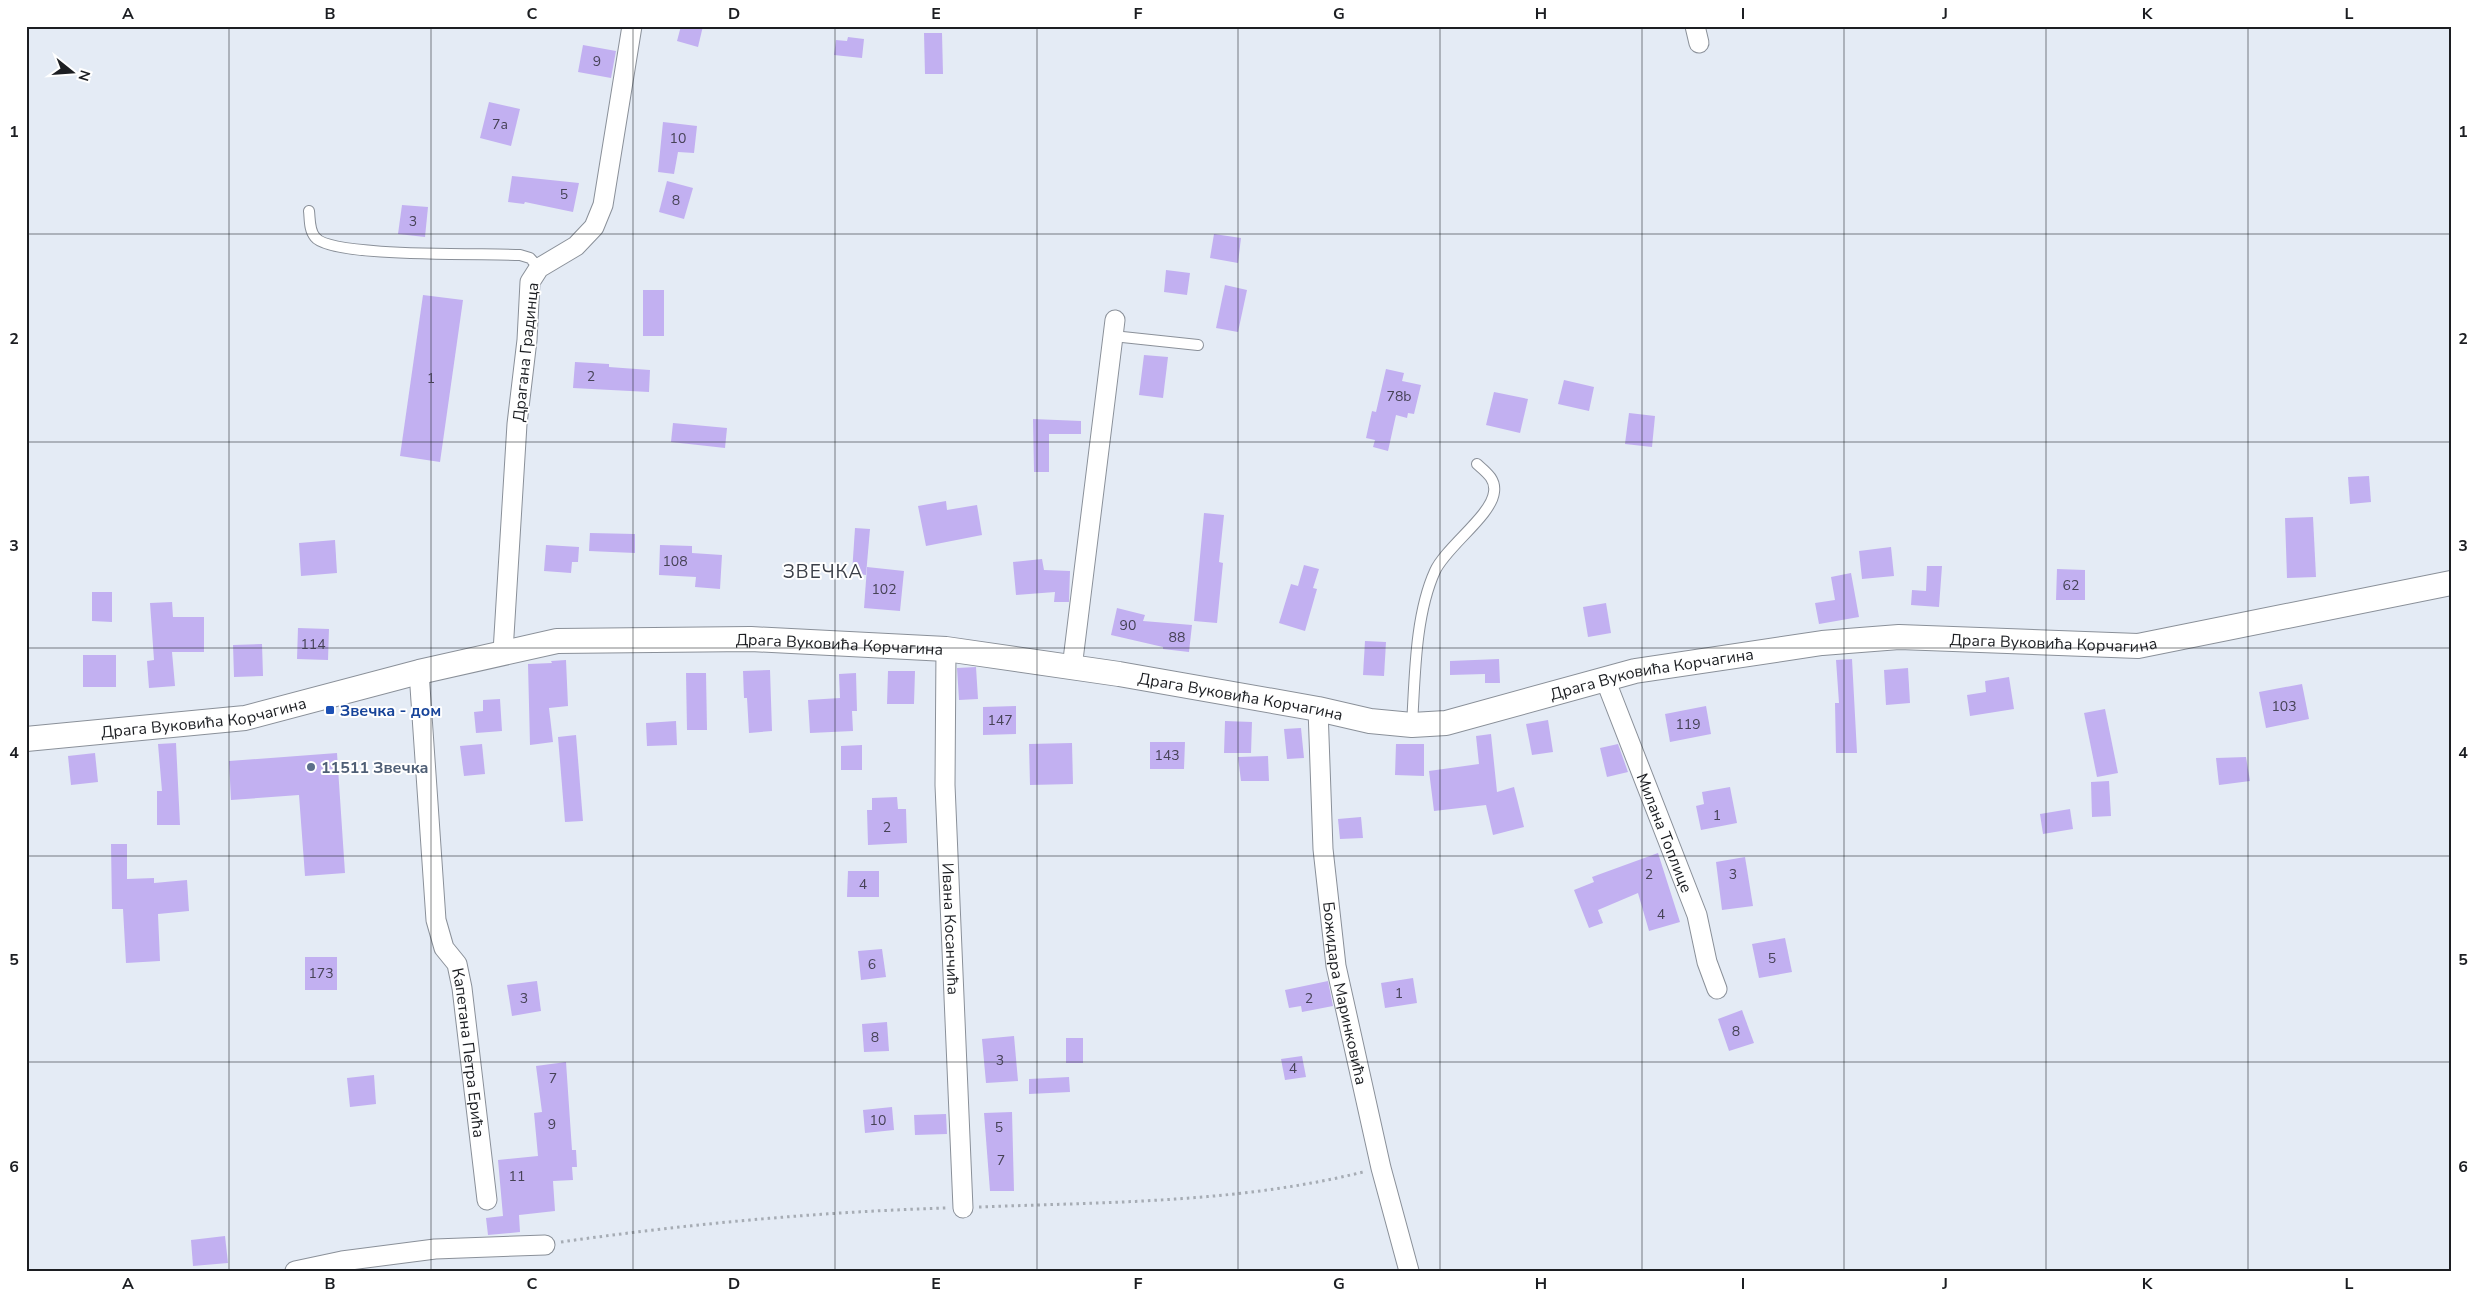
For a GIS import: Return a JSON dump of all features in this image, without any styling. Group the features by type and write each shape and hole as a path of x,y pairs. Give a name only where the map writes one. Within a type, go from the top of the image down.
{"street":[{"name":"Драгана Градинца","path":"502,652 517,424 530,282 539,268 576,246 594,227 603,205 632,26"},
{"path":"1072,668 1114,328"},
{"name":"Драга Вуковића Корчагина","path":"26,739 245,718 419,672 557,641 732,639 946,649 1318,709 1370,721 1412,725 1446,723 1636,671 1822,643 1899,637 2138,646 2451,584"},
{"name":"Ивана Косанчића","path":"946,649 945,785 963,1208"},
{"name":"Капетана Петра Ерића","path":"419,672 436,920 440,940 457,964 461,979 487,1200"},
{"name":"Милана Топлице","path":"1605,679 1697,915 1707,962 1717,989"},
{"name":"Божидара Маринковића","path":"1318,709 1323,849 1336,966 1381,1168 1409,1271"},
{"path":"295,1271 342,1261 435,1249 545,1245"}],"lane":[{"path":"309,211 310,225 315,237 326,245 401,252 520,255 530,258 539,268"},
{"path":"1114,328 1198,345"},
{"path":"1412,725 1416,663 1425,597 1436,569 1483,514 1495,491 1492,478 1477,464"}],"building":[{"path":"681,26 703,26 698,47 677,41"},
{"path":"924,33 942,33 943,74 925,74"},
{"path":"848,37 864,39 862,58 834,55 836,40 847,41"},
{"path":"583,45 616,51 611,78 578,72"},
{"path":"489,102 520,109 511,146 480,138"},
{"path":"663,122 697,126 694,153 678,152 674,174 658,172"},
{"path":"512,176 579,183 573,212 525,202 524,204 508,202"},
{"path":"667,181 693,188 684,219 659,212"},
{"path":"402,205 428,207 425,237 398,234"},
{"path":"1214,234 1241,238 1238,263 1210,258"},
{"path":"1166,270 1190,273 1187,295 1164,292"},
{"path":"1225,285 1247,290 1238,332 1216,328"},
{"path":"643,290 664,290 664,336 643,336"},
{"path":"423,295 463,300 440,462 400,456"},
{"path":"1144,355 1168,357 1163,398 1139,395"},
{"path":"575,362 609,364 609,367 650,370 649,392 573,388"},
{"path":"1386,369 1404,373 1402,381 1421,385 1414,414 1408,413 1407,418 1396,415 1388,451 1373,447 1375,440 1366,438 1372,411 1376,412"},
{"path":"1564,380 1594,387 1589,411 1558,404"},
{"path":"1494,392 1528,399 1520,433 1486,425"},
{"path":"1629,413 1655,416 1652,447 1625,444"},
{"path":"1033,419 1081,421 1081,434 1049,434 1049,472 1034,472"},
{"path":"673,423 727,428 725,448 671,442"},
{"path":"2369,476 2371,502 2350,504 2348,477"},
{"path":"946,501 947,510 977,505 982,535 926,546 918,506"},
{"path":"1204,513 1224,515 1219,562 1223,563 1217,623 1194,621"},
{"path":"2313,517 2316,577 2287,578 2285,518"},
{"path":"855,528 870,529 866,575 852,573"},
{"path":"590,533 635,534 635,553 589,551"},
{"path":"335,540 337,573 301,576 299,543"},
{"path":"546,545 579,547 578,562 572,562 571,573 544,571"},
{"path":"660,545 692,546 692,553 722,555 720,589 695,587 696,577 659,575"},
{"path":"1891,547 1894,576 1862,579 1859,551"},
{"path":"1042,559 1044,570 1070,571 1069,602 1054,602 1055,592 1016,595 1013,562"},
{"path":"1304,565 1319,569 1313,588 1317,589 1305,631 1279,623 1291,584 1298,586"},
{"path":"1927,566 1942,566 1939,607 1911,605 1912,590 1926,591"},
{"path":"867,567 904,571 900,611 864,608"},
{"path":"2057,569 2085,570 2085,600 2056,600"},
{"path":"1851,573 1859,617 1819,624 1815,603 1835,600 1831,577"},
{"path":"92,592 112,592 112,622 92,621"},
{"path":"172,602 173,617 204,617 204,652 172,652 175,686 149,688 147,661 154,660 150,603"},
{"path":"1606,603 1611,633 1588,637 1583,607"},
{"path":"1117,608 1145,615 1143,621 1192,625 1189,652 1163,649 1163,647 1111,635"},
{"path":"298,628 329,629 328,660 297,659"},
{"path":"1365,641 1386,642 1384,676 1363,675"},
{"path":"262,644 263,676 234,677 233,645"},
{"path":"83,655 116,655 116,687 83,687"},
{"path":"1499,659 1500,683 1485,683 1485,674 1450,675 1450,661"},
{"path":"1852,659 1857,753 1836,753 1835,703 1839,703 1836,660"},
{"path":"566,660 568,706 549,708 553,742 530,745 528,664 552,663 551,661"},
{"path":"976,667 978,699 959,700 957,668"},
{"path":"1908,668 1910,703 1886,705 1884,670"},
{"path":"770,670 772,731 749,733 747,698 744,698 743,671"},
{"path":"888,671 915,671 914,704 887,704"},
{"path":"686,673 706,673 707,730 687,730"},
{"path":"856,673 857,711 852,711 853,731 810,733 808,700 840,698 839,674"},
{"path":"2009,677 2014,709 1970,716 1967,695 1986,692 1985,681"},
{"path":"2302,684 2309,719 2266,728 2259,692"},
{"path":"500,699 502,731 476,733 474,712 483,711 483,700"},
{"path":"1016,706 1016,734 983,735 983,707"},
{"path":"1706,706 1711,734 1670,742 1665,714"},
{"path":"2105,709 2118,773 2097,777 2084,713"},
{"path":"1548,720 1553,752 1532,755 1526,724"},
{"path":"676,721 677,745 647,746 646,723"},
{"path":"1225,721 1252,722 1251,753 1224,753"},
{"path":"1301,728 1304,758 1287,759 1284,729"},
{"path":"1491,734 1497,792 1514,787 1524,827 1493,835 1486,805 1434,811 1429,771 1479,764 1476,736"},
{"path":"576,735 583,821 565,822 558,737"},
{"path":"1150,742 1185,742 1184,769 1150,769"},
{"path":"176,743 180,825 157,825 157,791 162,791 158,744"},
{"path":"1072,743 1073,784 1030,785 1029,744"},
{"path":"482,744 485,774 464,776 460,746"},
{"path":"1396,744 1424,744 1424,776 1395,775"},
{"path":"1618,744 1628,772 1607,777 1600,748"},
{"path":"862,745 862,770 841,770 841,746"},
{"path":"95,753 98,782 71,785 68,756"},
{"path":"337,753 345,873 305,876 299,795 231,800 229,761"},
{"path":"1268,756 1269,781 1241,781 1238,757"},
{"path":"2246,757 2250,781 2219,785 2216,758"},
{"path":"2109,781 2111,816 2092,817 2091,782"},
{"path":"1730,787 1737,823 1701,830 1696,806 1704,804 1702,792"},
{"path":"897,797 898,809 906,809 907,843 868,845 867,810 872,810 872,798"},
{"path":"2070,809 2073,829 2043,834 2040,814"},
{"path":"1361,817 1363,838 1340,839 1338,819"},
{"path":"111,844 127,844 127,879 154,878 154,883 187,880 189,911 158,914 160,961 126,963 123,909 112,909"},
{"path":"1658,853 1680,922 1649,931 1638,893 1598,910 1603,923 1589,928 1574,890 1594,882 1592,877"},
{"path":"1745,857 1753,906 1722,910 1716,862"},
{"path":"848,871 879,871 879,897 847,897"},
{"path":"1785,938 1792,972 1759,978 1752,944"},
{"path":"882,949 886,977 861,980 858,951"},
{"path":"305,957 337,957 337,990 305,990"},
{"path":"1413,978 1417,1003 1385,1008 1381,983"},
{"path":"537,981 541,1011 512,1016 507,985"},
{"path":"1328,981 1333,1006 1302,1012 1301,1006 1289,1008 1285,990"},
{"path":"1742,1010 1754,1043 1729,1051 1718,1019"},
{"path":"887,1022 889,1051 864,1052 862,1024"},
{"path":"1014,1036 1018,1081 986,1083 982,1039"},
{"path":"1066,1038 1083,1038 1083,1063 1066,1063"},
{"path":"1302,1056 1306,1077 1285,1080 1281,1059"},
{"path":"566,1062 572,1150 576,1150 577,1167 572,1167 573,1180 553,1181 555,1211 519,1215 520,1232 488,1235 486,1218 503,1216 498,1160 538,1156 534,1113 542,1112 536,1066"},
{"path":"374,1075 376,1104 350,1107 347,1078"},
{"path":"1069,1077 1070,1092 1029,1094 1029,1079"},
{"path":"892,1107 894,1130 865,1133 863,1110"},
{"path":"1012,1112 1014,1191 990,1191 984,1113"},
{"path":"946,1114 947,1134 915,1135 914,1115"},
{"path":"225,1236 228,1263 193,1266 191,1240"}],"place":[{"name":"Звечка - дом","path":"330,710"},
{"name":"11511 Звечка","path":"311,767"}],"district":[{"name":"ЗВЕЧКА","path":"823,571"}]}
